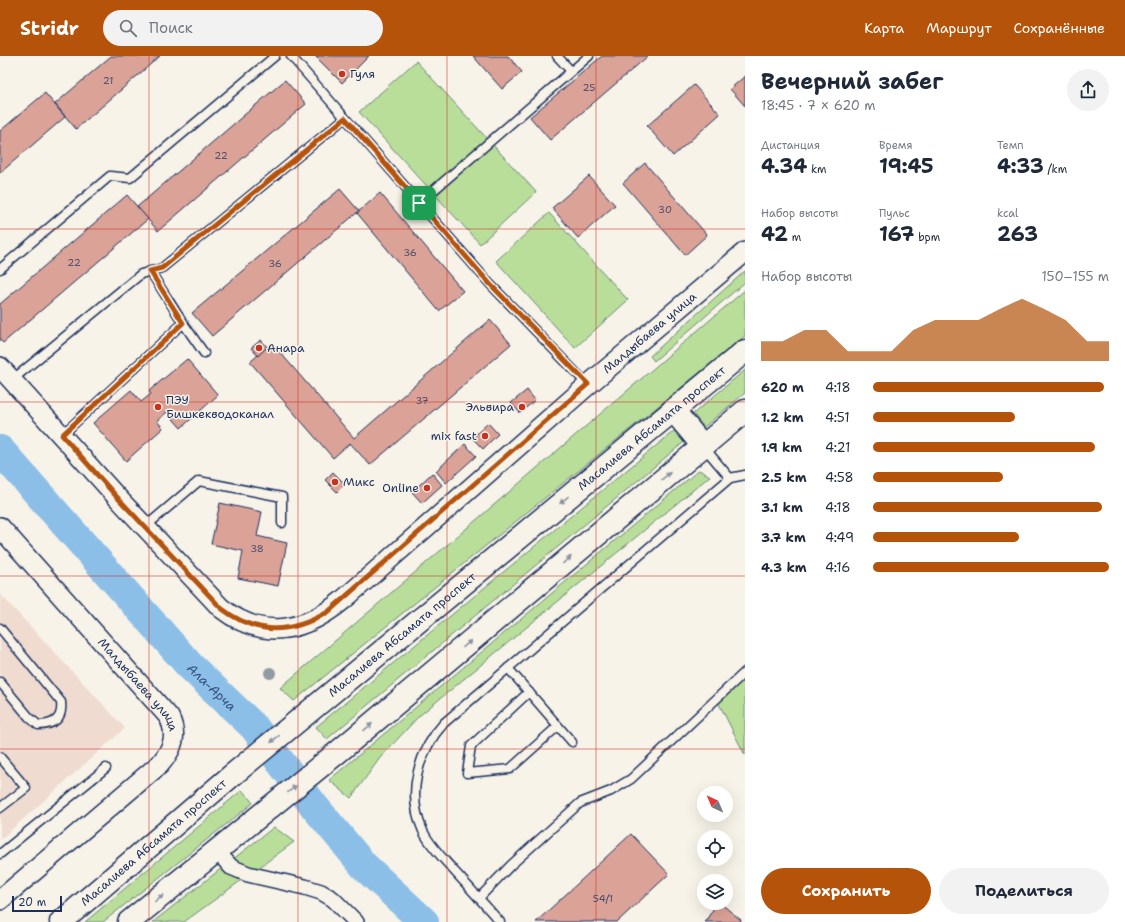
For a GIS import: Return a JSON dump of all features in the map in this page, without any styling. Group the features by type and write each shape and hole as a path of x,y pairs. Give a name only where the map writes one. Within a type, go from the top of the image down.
{"main road":[{"name":"Масалиева Абсамата проспект","path":"61,922 305,714 745,351"},
{"path":"673,410 703,446"},
{"path":"129,922 338,752 745,411"}],"street":[{"name":"Малдыбаева улица","path":"6,373 145,527 221,608 241,622 266,629 280,629 304,624 328,612 344,600 588,384 745,252"},
{"name":"Малдыбаева улица","path":"0,527 169,717 173,726 174,736 172,746 160,764 0,900"},
{"path":"217,851 231,867 248,874 298,885 320,892 333,899 356,922"}],"lane":[{"path":"0,269 110,176 130,178 275,56"},
{"path":"291,56 490,284 588,384"},
{"path":"557,56 571,71"},
{"path":"419,203 589,56"},
{"path":"6,373 141,274 162,268 345,118"},
{"path":"150,271 204,353"},
{"path":"62,435 183,323"},
{"path":"703,446 730,478"},
{"path":"500,922 439,854 423,832 418,819 415,782 422,757 434,734 444,723 730,478 745,475"},
{"path":"145,527 199,481 282,497 282,523"},
{"path":"0,628 62,702 62,711 58,720 49,725 38,725 29,717 0,682"},
{"path":"508,668 572,742"},
{"path":"479,898 510,865 580,803 611,791 631,779 679,732 745,672"},
{"path":"529,692 471,746 467,773 510,769 558,726"},
{"path":"0,757 26,788 0,808"},
{"path":"0,854 106,768"}],"shaded area":[{"path":"0,594 125,728 0,840"}],"green space":[{"path":"416,61 536,192 480,244 359,112"},
{"path":"549,213 628,300 575,348 496,261"},
{"path":"745,271 745,282 654,361 650,356"},
{"path":"745,290 745,336 294,701 280,688"},
{"path":"745,370 745,393 704,427 693,414"},
{"path":"674,431 684,442 327,739 316,727"},
{"path":"699,470 710,476 419,716 380,758 351,798 329,780"},
{"path":"745,671 745,755 715,696"},
{"path":"242,790 253,803 103,922 85,922"},
{"path":"274,827 294,842 184,922 153,922"}],"building":[{"path":"111,56 160,56 76,129 55,104"},
{"name":"Гуля","path":"315,56 369,56 342,83"},
{"path":"473,56 508,56 522,72 502,89"},
{"path":"602,56 648,56 550,140 530,117"},
{"path":"745,76 745,106 730,89"},
{"path":"285,80 306,104 158,231 137,207"},
{"path":"694,85 720,114 673,156 647,126"},
{"path":"45,93 65,117 0,173 0,131"},
{"path":"645,163 707,235 685,255 623,183"},
{"path":"589,176 615,205 578,238 552,208"},
{"path":"340,189 359,211 212,336 192,313"},
{"path":"380,193 463,291 439,311 357,213"},
{"path":"127,195 148,219 3,343 0,340 0,304"},
{"path":"490,320 511,344 370,465 350,443 333,458 250,362 272,343 354,438"},
{"name":"Анара","path":"261,340 267,347 258,356 251,348"},
{"name":"ПЭУ Бишкекводоканал","path":"187,359 218,395 181,428 167,412 157,421 163,428 126,461 93,423 131,390 141,402 151,394 149,391"},
{"path":"527,390 535,400 520,413 511,403"},
{"name":"mix fast","path":"488,423 498,434 483,449 472,438"},
{"path":"465,444 476,456 446,483 436,471"},
{"name":"Микс","path":"333,472 345,484 337,492 325,480"},
{"name":"Online","path":"432,473 442,485 422,503 412,492"},
{"path":"220,503 262,512 257,536 287,543 278,586 238,578 243,551 211,544"},
{"path":"631,834 669,874 617,922 536,922"},
{"path":"713,910 729,910 741,920 740,922 705,922"}],"waterway":[{"name":"Ала-Арча","path":"0,450 190,666 254,727 314,806 364,866 424,922"}],"place":[{"name":"Гуля","path":"342,74"},
{"name":"Анара","path":"259,348"},
{"name":"ПЭУ Бишкекводоканал","path":"158,407"},
{"name":"Эльвира","path":"522,407"},
{"name":"mix fast","path":"485,436"},
{"name":"Микс","path":"335,482"},
{"name":"Online","path":"427,488"}],"route":[{"path":"345,118 419,203 490,284 588,384 344,600 328,612 304,624 280,629 266,629 241,622 221,608 211,598 116,496 62,435 183,323 150,271 162,268 345,118"}]}
